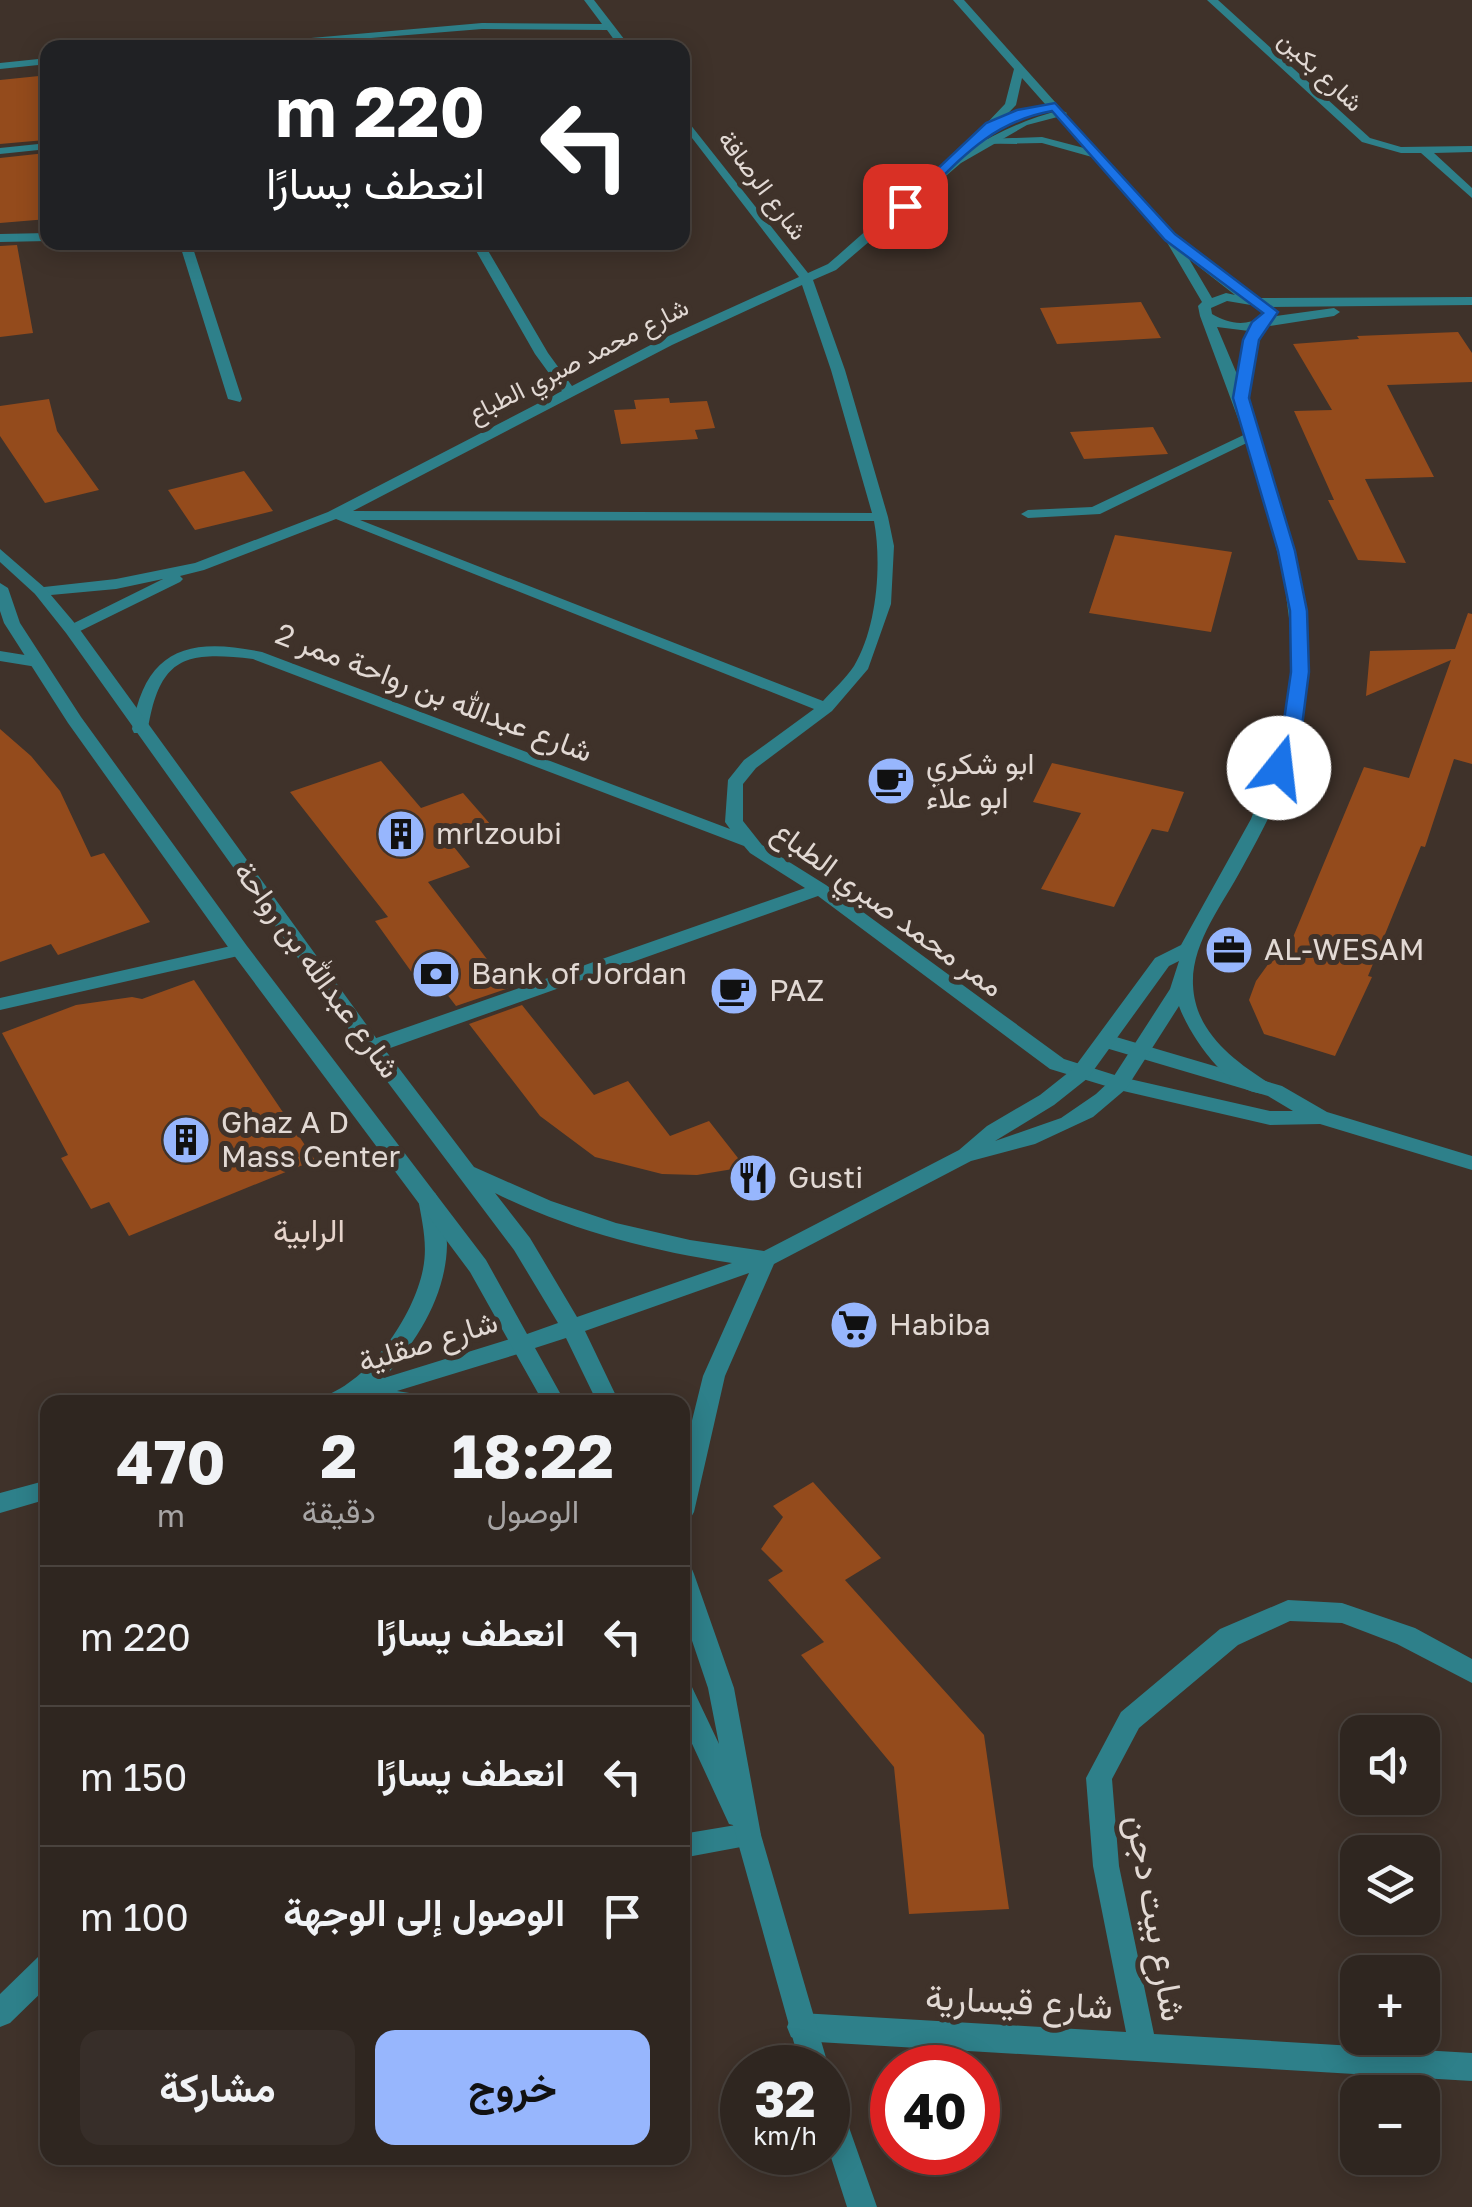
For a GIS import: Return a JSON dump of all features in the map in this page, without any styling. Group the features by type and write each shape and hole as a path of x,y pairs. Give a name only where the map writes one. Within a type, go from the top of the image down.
{"street":[{"path":"589,0 620,40"},
{"path":"958,0 1102,156 1170,237 1207,309 1241,398 1287,551 1298,611 1300,672 1291,734 1267,802 1188,949 1189,974 1119,1084 1090,1110 1054,1129 1011,1146 966,1155"},
{"name":"شارع بكين","path":"1212,0 1354,132 1383,147 1472,150"},
{"path":"297,40 516,25 610,27"},
{"path":"357,35 360,40"},
{"path":"0,66 40,63"},
{"path":"990,126 1010,105 1019,70"},
{"name":"شارع محمد صبري الطباع","path":"72,630 199,566 334,515 738,308 807,280 854,251 957,161 990,126 1021,112 1058,110"},
{"name":"شارع محمد صبري الطباع","path":"957,161 987,142 1058,110"},
{"name":"شارع الرصافة","path":"690,127 807,280"},
{"path":"987,142 1042,140 1102,156"},
{"path":"0,150 40,147"},
{"path":"1425,151 1472,194"},
{"path":"0,238 40,237"},
{"path":"1170,237 1270,312 1262,323 1241,398"},
{"path":"188,250 235,399"},
{"path":"482,250 542,354 570,392"},
{"name":"ممر محمد صبري الطباع","path":"807,280 881,516 886,575 875,632 862,666 826,708 750,764 734,784 734,822 746,842 820,889 1057,1064 1119,1084 1270,1118 1320,1117"},
{"path":"1207,309 1226,297 1255,301 1472,301"},
{"path":"1207,309 1222,325 1262,323 1395,302"},
{"path":"1028,514 1096,511 1252,436"},
{"path":"334,515 881,516"},
{"path":"334,515 826,708"},
{"name":"شارع عبدالله بن رواحة","path":"0,554 40,591 72,630 372,1047 522,1244 572,1328 605,1395"},
{"name":"شارع محمد صبري الطباع","path":"40,591 116,584 199,566"},
{"name":"شارع عبدالله بن رواحة","path":"2,599 37,662 240,950 478,1266 550,1395"},
{"name":"شارع عبدالله بن رواحة ممر 2","path":"140,729 148,684 161,668 181,656 206,651 256,655 746,842"},
{"path":"0,656 37,662"},
{"path":"372,1047 820,889"},
{"path":"966,1155 994,1131 1048,1100 1081,1073 1162,962 1188,949"},
{"path":"0,1004 240,950"},
{"path":"1183,983 1200,1040 1219,1060 1262,1088 1320,1117 1472,1162"},
{"path":"1106,1041 1262,1088"},
{"name":"شارع صقلية","path":"358,1395 572,1328 766,1259 966,1155"},
{"path":"468,1170 504,1190 584,1222 672,1246 766,1259 714,1376 690,1478"},
{"name":"شارع صقلية","path":"347,1395 398,1349 427,1297 436,1245 427,1196"},
{"path":"0,1503 40,1491"},
{"path":"690,1597 721,1688 748,1835 807,2045"},
{"name":"شارع بيت دجن","path":"1143,2047 1106,1866 1099,1778 1130,1720 1229,1636 1288,1610 1342,1613 1406,1636 1472,1672"},
{"path":"690,1710 748,1835"},
{"path":"690,1845 748,1835"},
{"path":"0,2013 40,1974"},
{"name":"شارع قيسارية","path":"801,2026 1472,2067"},
{"path":"850,2171 862,2207"}],"building":[{"path":"39,76 40,140 0,144 0,80"},
{"path":"40,154 40,220 0,223 0,158"},
{"path":"17,245 33,333 0,337 0,246"},
{"path":"1141,302 1161,338 1057,344 1040,308"},
{"path":"1458,332 1472,353 1472,382 1387,385 1434,477 1365,479 1406,563 1358,560 1328,500 1334,500 1294,411 1332,410 1293,344 1359,339 1357,336"},
{"path":"669,398 670,403 707,401 715,428 695,430 698,439 621,444 614,410 636,409 634,400"},
{"path":"49,399 57,431 99,490 45,503 0,436 0,406"},
{"path":"1153,427 1168,454 1084,459 1070,432"},
{"path":"244,471 273,511 195,530 168,490"},
{"path":"1115,535 1232,552 1211,632 1089,613"},
{"path":"1468,613 1472,614 1472,764 1454,759 1425,847 1421,846 1368,976 1372,977 1335,1056 1264,1034 1249,1000 1256,981 1269,963 1286,954 1364,767 1409,778 1451,660 1366,696 1370,651 1455,649"},
{"path":"0,729 31,756 60,791 91,857 104,853 150,922 58,955 51,944 0,962"},
{"name":"mrlzoubi","path":"381,761 421,808 463,793 491,825 477,830 483,837 454,847 470,867 428,882 509,988 456,1006 443,989 428,995 375,921 388,917 290,792"},
{"path":"1052,763 1184,792 1168,832 1152,829 1114,907 1041,889 1081,813 1033,802"},
{"path":"194,980 315,1160 129,1236 109,1202 91,1209 61,1158 68,1155 2,1033 76,1005 142,999"},
{"path":"522,1005 594,1095 628,1081 670,1136 709,1121 745,1167 697,1175 662,1174 595,1157 540,1116 469,1024"},
{"path":"813,1482 881,1558 845,1580 984,1735 1009,1909 909,1914 894,1767 801,1655 824,1642 768,1580 783,1571 761,1549 783,1517 773,1506"}],"place":[{"name":"ابو شكري ابو علاء","path":"891,781"},
{"name":"mrlzoubi","path":"401,834"},
{"name":"AL-WESAM","path":"1229,950"},
{"name":"Bank of Jordan","path":"436,974"},
{"name":"PAZ","path":"734,991"},
{"name":"Ghaz A D Mass Center","path":"186,1140"},
{"name":"Gusti","path":"753,1178"},
{"name":"Habiba","path":"854,1325"}],"district":[{"name":"الرابية","path":"309,1231"}],"route":[{"path":"905,206 990,126 1021,112 1055,106 1170,237 1270,312 1251,340 1241,398 1287,551 1298,611 1300,672 1291,734 1279,768"}]}
